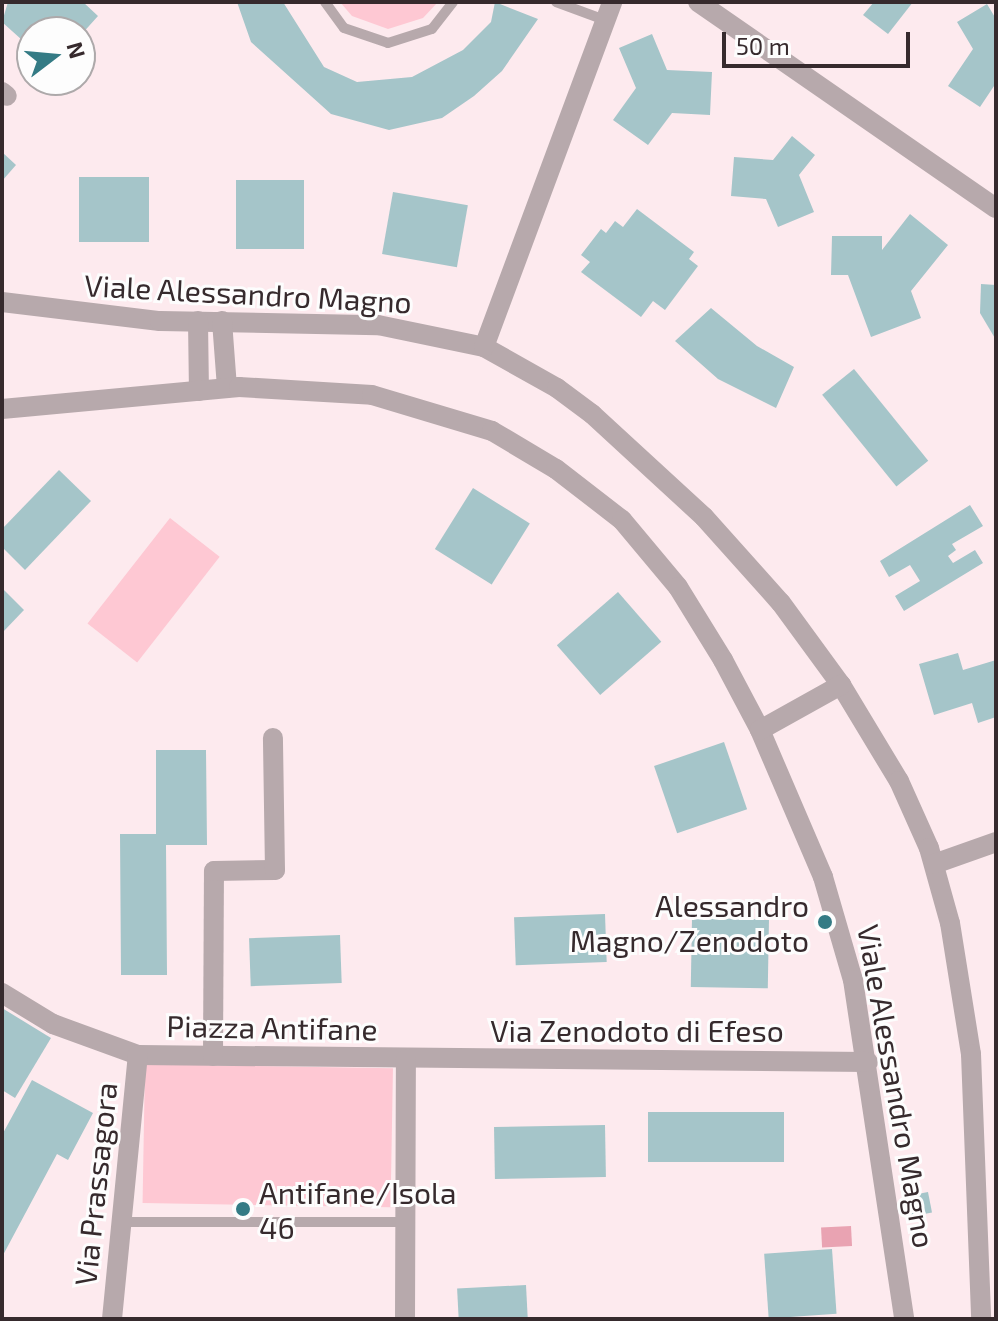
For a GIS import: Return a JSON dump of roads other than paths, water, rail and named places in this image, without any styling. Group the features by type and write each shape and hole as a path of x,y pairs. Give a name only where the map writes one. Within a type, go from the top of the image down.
{"street":[{"path":"698,2 996,208"},
{"path":"484,347 609,11"},
{"name":"Viale Alessandro Magno","path":"2,302 93,316 378,325 484,347 557,388 641,456 763,582 841,685 899,781 934,864 971,1054 981,1319"},
{"path":"198,321 199,391"},
{"path":"222,321 227,388"},
{"name":"Viale Alessandro Magno","path":"2,409 227,388 298,388 396,399 492,431 539,457 622,520 657,559 710,638 760,730 833,907 868,1062 904,1319"},
{"path":"760,730 841,685"},
{"path":"213,1056 214,871 275,870 273,738"},
{"path":"934,864 996,842"},
{"name":"Piazza Antifane","path":"2,993 53,1024 138,1055 406,1059"},
{"name":"Via Prassagora","path":"112,1319 138,1055"},
{"path":"405,1319 406,1059"},
{"name":"Via Zenodoto di Efeso","path":"406,1059 868,1062"}],"lane":[{"path":"325,2 344,28 388,43 432,29 453,2"},
{"path":"556,2 609,11"},
{"path":"122,1222 405,1222"}],"place":[{"name":"Alessandro Magno/Zenodoto","path":"825,922"},
{"name":"Antifane/Isola 46","path":"243,1209"}]}
